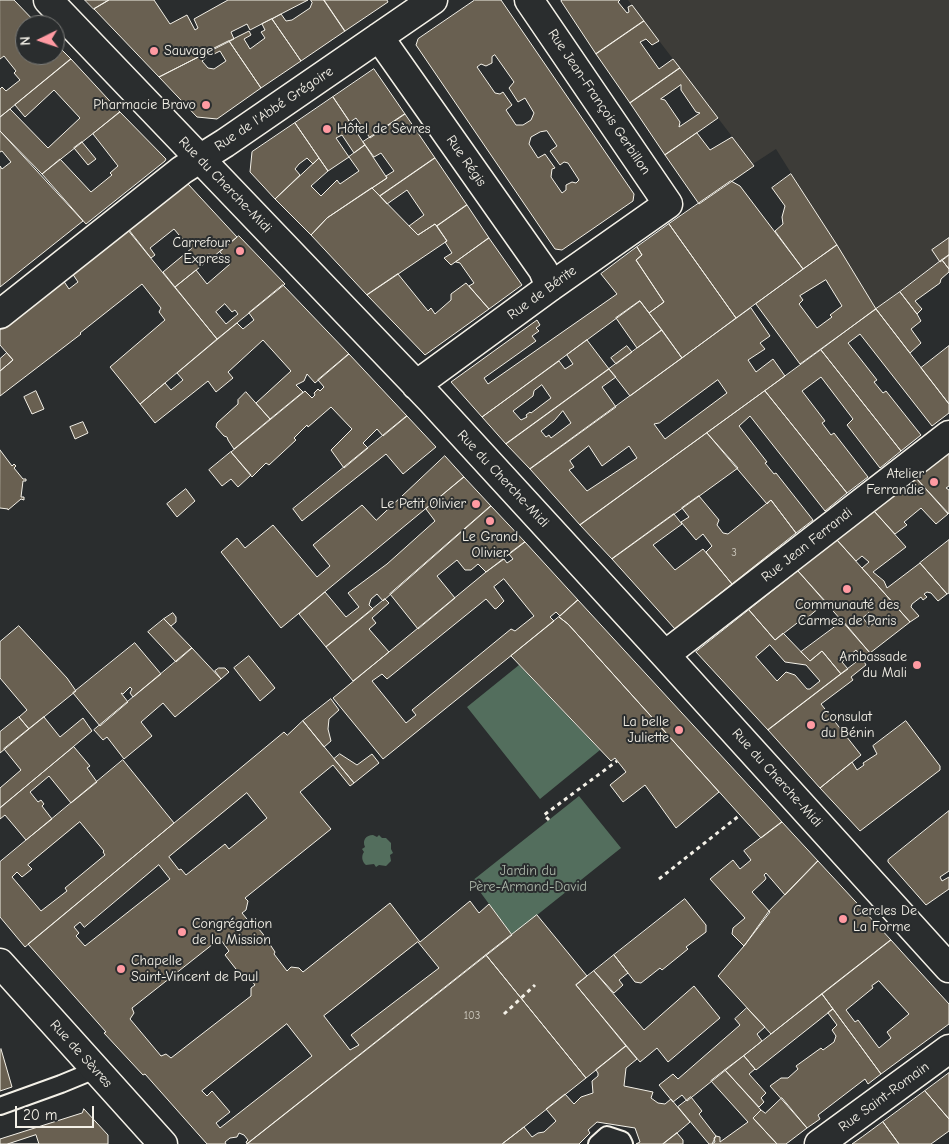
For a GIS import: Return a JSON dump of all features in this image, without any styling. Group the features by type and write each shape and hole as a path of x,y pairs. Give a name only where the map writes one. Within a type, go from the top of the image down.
{"street":[{"name":"Rue du Cherche-Midi","path":"48,0 416,385 665,655 949,968"},
{"name":"Rue de l'Abbé Grégoire","path":"0,314 182,170 433,0"},
{"name":"Rue Jean-François Gerbillon","path":"529,0 668,204"},
{"name":"Rue Régis","path":"379,37 543,270 550,287"},
{"name":"Rue de Bérite","path":"416,385 668,204"},
{"name":"Rue Jean Ferrandi","path":"665,655 949,435"},
{"name":"Rue de Sèvres","path":"0,963 164,1144"},
{"name":"Rue Saint-Romain","path":"820,1144 949,1049"}],"lane":[{"path":"0,1106 95,1070"},
{"path":"597,1144 607,1135 622,1140 624,1144"}],"path":[{"path":"548,820 544,816 617,761"},
{"path":"659,880 740,816"},
{"path":"504,1014 535,985"}],"shaded area":[{"path":"628,0 949,0 949,255 876,309 776,149 753,164"}],"green space":[{"path":"519,665 600,750 540,799 467,707"},
{"name":"Jardin du Père-Armand-David","path":"579,796 621,848 512,935 472,881"},
{"path":"373,835 386,838 391,843 393,853 390,855 391,861 386,866 366,865 363,861 362,855 364,852 362,849 365,847 364,840 368,836"}],"building":[{"path":"0,0 14,0 28,15 15,15 15,65 64,65 0,117 0,89 2,87 6,91 20,80 14,73 16,71 4,56 0,59"},
{"path":"85,0 109,0 94,9"},
{"path":"109,0 154,0 170,24 187,15 195,30 198,28 194,19 228,0 308,0 250,30 247,24 231,32 234,39 159,77 94,9"},
{"path":"311,0 324,0 345,31 301,61 272,19 281,14 286,21 292,20 310,8"},
{"path":"324,0 387,0 388,2 345,31"},
{"path":"475,0 501,0 634,194 633,201 562,250 555,249 416,45 418,39","holes":["495,55 514,82 509,88 518,102 525,98 534,113 531,120 523,125 516,125 506,110 512,105 503,92 500,94 495,93 477,67 481,64 486,66 492,63 492,57","547,131 557,146 550,151 560,165 564,162 568,163 579,180 576,183 572,182 566,185 566,190 562,193 551,177 552,169 555,168 545,154 538,158 529,144 531,137 540,132"]},
{"path":"620,0 618,2 627,13 629,12 628,7 632,5 644,21 596,54 561,1"},
{"path":"272,19 301,61 261,88 229,41 249,31 251,35 244,39 250,49 265,38 261,32 265,30 262,24"},
{"path":"644,21 659,41 652,45 646,39 640,42 659,69 673,59 680,68 630,103 596,54"},
{"path":"229,41 261,88 217,119 197,117 159,77 204,54 206,58 202,61 208,68 214,69 226,61 220,51 214,54 211,50"},
{"path":"65,53 71,59 65,64"},
{"path":"71,59 120,112 42,174 0,131 0,117 10,109 48,148 80,118 54,90 25,117 15,105"},
{"path":"680,68 718,118 665,155 630,103","holes":["681,85 681,90 696,112 700,113 679,127 680,122 665,100 661,99"]},
{"path":"374,69 405,114 370,138 356,118 350,122 333,97"},
{"name":"Hôtel de Sèvres","path":"333,97 365,145 354,153 342,135 336,138 349,157 328,171 295,123"},
{"path":"120,112 166,159 86,224 42,174 60,159 91,192 112,175 110,173 118,166 93,134"},
{"path":"405,114 435,158 380,196 372,188 394,171 381,153 374,157 363,142"},
{"path":"295,123 319,158 313,164 307,158 299,164 295,169 300,175 275,199 250,172 252,152"},
{"path":"0,131 83,221 0,287 0,166 2,169 11,162 2,151 0,152"},
{"path":"697,133 710,150 732,137 754,166 699,204 665,155"},
{"path":"82,142 96,159 88,165 74,148"},
{"path":"365,145 387,178 327,218 311,235 275,199 319,158 328,171 311,186 321,196 337,180 340,184 359,171 349,157"},
{"path":"435,158 467,205 437,226 435,224 418,235 409,226 424,215 407,190 387,204 380,196"},
{"path":"791,174 837,245 803,269 775,231 783,224 782,217 785,206 772,188"},
{"path":"731,181 740,186 803,269 736,318 669,224"},
{"path":"188,184 237,237 213,257 209,254 202,259 205,263 175,287 163,272 192,248 187,241 184,241 174,229 150,248 155,255 151,258 129,230"},
{"path":"372,188 418,235 435,224 447,241 367,295 311,235 327,218"},
{"path":"467,205 489,238 451,265 444,258 452,253 437,226"},
{"path":"669,224 736,318 682,358 649,313 664,302 636,260 642,255 637,247"},
{"path":"127,229 217,339 140,404 110,367 165,320 159,312 161,308 142,284 0,396 0,371 13,360 0,345 0,330 63,280 69,289 78,282 72,273"},
{"path":"239,236 285,284 217,339 175,287 196,270 207,284 230,264 220,252","holes":["225,304 232,312 235,310 238,314 226,324 216,312"]},
{"path":"489,238 522,285 489,309 469,286 474,283 460,263 456,262"},
{"path":"949,238 949,255 940,262 932,250"},
{"path":"837,245 876,309 800,364 756,304","holes":["826,280 842,306 830,315 832,317 817,328 799,304 803,300 800,296"]},
{"path":"637,247 642,255 636,260 664,302 649,313 640,301 482,417 451,382 537,320 540,325 536,328 539,331 532,336 536,341 484,378 488,384 617,294 601,274"},
{"path":"949,255 949,269 942,260"},
{"path":"942,260 949,269 949,272 941,279 940,283 915,301 922,309 917,314 900,292"},
{"path":"398,274 428,311 431,308 435,314 451,300 451,294 466,283 489,309 425,355 367,295"},
{"path":"283,285 349,354 315,383 307,374 304,381 296,385 303,392 270,419 256,403 291,371 263,340 228,372 233,378 216,392 208,381 155,423 140,404 165,383 171,390 183,380 177,373 237,323 243,329 254,320 249,313"},
{"path":"900,292 921,321 911,329 921,343 910,353 876,309"},
{"path":"640,301 662,330 637,348 616,318"},
{"path":"751,308 770,336 760,343 765,349 748,360 756,372 773,359 785,376 580,525 530,469","holes":["718,380 727,393 665,439 654,424 659,423","589,446 602,466 629,446 637,458 587,491 569,470 574,467 570,461"]},
{"path":"876,309 949,404 949,413 932,426 860,334 848,343 877,380 874,382 883,393 886,391 921,435 901,451 821,350"},
{"path":"662,330 682,358 630,396 609,369"},
{"path":"587,340 609,369 506,444 482,417 559,361 565,369 573,364 567,355","holes":["542,385 551,398 521,420 513,411 533,396 534,391"]},
{"path":"627,346 632,352 616,364 611,358"},
{"path":"949,346 949,404 921,368"},
{"path":"821,350 901,451 880,468 847,425 853,419 821,377 802,391 825,421 822,423 831,435 834,433 868,477 847,493 765,391"},
{"path":"7,353 13,360 0,371 0,359"},
{"path":"349,354 407,416 383,436 377,429 363,443 368,448 344,468 331,450 352,429 331,407 308,427 307,425 294,438 296,440 269,465 266,463 252,477 231,452 305,391 312,398 318,389 320,391 324,387 318,380"},
{"path":"609,369 616,377 602,387 616,407 530,469 506,444","holes":["563,411 571,423 551,438 549,435 546,437 541,431"]},
{"path":"36,391 44,409 32,414 24,397"},
{"path":"765,391 847,493 825,511 750,416 739,426 767,462 765,463 774,474 776,473 813,520 796,533 771,500 767,504 707,433"},
{"path":"246,392 270,419 234,449 227,437 216,427 217,423 238,404 238,400"},
{"path":"407,416 436,447 403,474 386,454 302,521 293,509"},
{"path":"83,422 88,433 75,439 70,427"},
{"path":"707,433 738,468 612,559 580,525"},
{"path":"0,450 12,466 14,464 16,466 14,468 23,479 26,479 26,481 23,481 21,497 24,497 24,500 21,499 8,510 0,508"},
{"path":"231,452 251,475 238,487 231,479 222,486 209,470"},
{"name":"Atelier Ferrandie","path":"949,452 949,486 946,488 949,490 949,514 916,478"},
{"path":"445,456 464,477 281,628 221,552 237,538 245,548 273,525 317,577 330,566 313,545 362,505 376,520"},
{"path":"464,477 491,506 383,601 377,594 371,599 369,605 373,609 326,647 299,614 325,592 346,617 359,607 348,593 387,564 435,521 426,509"},
{"path":"916,478 948,514 936,524 921,508 904,522 907,525 895,534 874,511"},
{"path":"186,489 195,501 177,517 167,504"},
{"path":"699,496 719,520 717,525 723,533 728,534 771,500 796,533 732,584 706,552 712,546 703,534 696,540 681,522 689,517 682,508"},
{"path":"491,506 525,542 486,572 478,564 471,570 465,570 457,560 437,576 455,598 418,629 390,594"},
{"path":"874,511 906,547 873,572 884,581 887,588 920,563 947,594 938,601 931,593 927,592 924,594 927,597 923,600 921,597 912,604 911,607 919,616 910,622 862,568 869,562 862,556 856,561 837,540"},
{"path":"674,514 682,524 653,545 675,570 703,549 732,584 675,629 612,559"},
{"name":"Communauté des Carmes de Paris","path":"837,540 910,622 870,653 798,571","holes":["869,613 876,622 868,627 863,618"]},
{"path":"949,540 949,593 947,594 920,563"},
{"path":"525,542 578,600 560,616 556,612 550,617 554,621 383,759 333,698 486,572 504,559 507,563 513,559 509,554","holes":["504,579 534,616 515,631 511,629 412,710 416,715 406,723 372,681 382,674 387,679 486,599 495,609 497,608 504,601 494,587"]},
{"path":"798,571 826,602 775,640 749,610"},
{"path":"385,599 389,603 372,618 376,623 369,629 389,652 353,681 326,647"},
{"path":"578,600 782,822 761,838 568,624 559,617"},
{"path":"749,610 775,640 783,633 810,661 822,651 841,674 768,730 696,652","holes":["770,645 785,662 806,665 820,681 810,689 807,689 795,675 786,672 777,681 756,657"]},
{"path":"173,613 176,617 176,622 171,626 164,619"},
{"path":"559,617 568,624 719,792 676,828 645,785 623,802 610,785 626,772 615,758 611,761 511,656"},
{"path":"164,619 192,648 176,662 148,632"},
{"path":"843,621 870,653 862,658 856,650 842,662 848,669 841,674 822,651 810,661 801,652"},
{"path":"19,626 67,678 76,691 29,729 19,717 27,710 0,678 0,642"},
{"path":"135,643 161,674 133,697 130,693 132,689 130,687 123,694 121,693 128,702 100,726 73,693"},
{"path":"192,648 221,679 175,717 163,703 141,722 152,736 124,759 107,737 103,740 94,730"},
{"path":"249,656 275,688 260,701 234,668"},
{"path":"862,658 866,665 851,677 853,680 821,704 861,755 820,788 768,730"},
{"path":"219,668 225,668 229,672 221,679 215,671"},
{"path":"331,699 339,710 329,719 328,729 331,741 324,747 303,721"},
{"path":"19,717 29,729 0,753 0,732"},
{"path":"44,717 60,737 83,718 92,731 0,808 0,788 21,770 4,749"},
{"name":"Congrégation de la Mission","path":"303,721 354,783 350,786 333,765 300,792 331,829 245,898 248,901 246,910 242,913 256,930 258,928 263,934 275,952 274,954 287,971 291,967 299,968 303,972 390,903 420,942 470,901 479,913 489,904 512,935 247,1144 248,1140 239,1133 237,1137 230,1138 225,1142 226,1144 207,1144 145,1074 143,1075 104,1033 106,1032 28,944 284,732 287,735","holes":["247,793 267,818 229,849 225,844 186,875 181,869 179,870 169,857","159,865 170,879 85,946 76,936 79,933 74,927 80,922 84,927","221,940 229,951 225,955 243,978 247,975 255,985 251,988 251,996 171,1058 166,1054 161,1056 130,1019 134,1013 132,1008 213,944 218,944","418,942 439,968 351,1035 359,1045 350,1050 324,1016","287,1024 312,1056 220,1128 216,1123 230,1112 212,1091 207,1096 202,1091"]},
{"path":"906,721 940,766 940,770 860,831 820,788 852,762 857,770 864,765 863,763 877,754 873,746"},
{"path":"74,747 90,766 87,768 97,782 71,803 49,776 30,792 38,802 41,800 44,804 42,806 52,819 26,840 5,815 0,819 0,808"},
{"path":"340,754 357,765 372,754 379,763 354,783 334,759"},
{"path":"123,760 174,823 25,947 0,917 0,862","holes":["80,822 104,851 105,855 65,888 67,891 41,911 12,877 17,872 22,877 32,869 28,865"]},
{"path":"949,811 949,871 940,877 942,881 949,877 949,889 926,905 888,860"},
{"path":"782,822 818,861 785,895 766,873 764,875 765,880 752,892 770,912 744,946 732,934 733,928 745,918 710,879 733,860 740,869 751,860 744,851"},
{"path":"818,861 891,940 771,1034 718,976 744,946 769,911"},
{"path":"685,899 706,925 706,932 686,947 688,949 662,970 660,968 641,983 635,982 614,955"},
{"path":"537,915 587,976 576,985 626,1046 586,1078 486,955"},
{"path":"891,940 949,1004 949,1024 881,1074 822,994","holes":["879,981 909,1014 887,1032 891,1038 879,1048 858,1020 855,1022 846,1010"]},
{"path":"486,955 586,1078 502,1144 247,1144"},
{"path":"614,955 628,973 619,980 623,985 614,993 594,971"},
{"path":"594,971 644,1030 694,986 720,1018 668,1062 657,1048 640,1062 576,985"},
{"path":"822,994 833,1009 756,1070 744,1056"},
{"path":"747,1008 765,1027 757,1034 762,1041 687,1101 682,1095 673,1102 659,1085 673,1074 678,1079 740,1025 735,1019"},
{"path":"833,1009 881,1074 868,1084 865,1079 818,1115 820,1119 807,1128 770,1086 781,1078 788,1078 798,1069 796,1066 821,1048 823,1050 834,1042 836,1036 832,1030 837,1025 828,1013"},
{"path":"626,1046 637,1059 626,1068 624,1086 653,1092 651,1098 658,1103 665,1104 671,1099 690,1122 677,1133 663,1144 636,1144 640,1142 635,1128 597,1122 588,1130 590,1133 579,1144 502,1144 524,1127 532,1137 544,1132 556,1121 546,1109 565,1094 574,1104 581,1097 593,1093 592,1081 598,1076 596,1070"},
{"path":"0,1050 12,1087 0,1091"},
{"path":"744,1056 755,1069 749,1074 766,1093 761,1098 764,1102 759,1107 725,1070"},
{"path":"725,1070 761,1110 753,1118 777,1144 712,1144 715,1142 714,1138 716,1136 720,1137 720,1142 748,1122 711,1081"},
{"path":"949,1073 949,1119 925,1091"},
{"path":"925,1091 949,1119 949,1131 931,1144 899,1144 883,1122"},
{"path":"691,1097 702,1111 699,1114 716,1136 712,1144 709,1144 678,1107"},
{"path":"782,1098 807,1128 786,1144 777,1144 753,1118 761,1110 765,1113"},
{"path":"84,1109 108,1135 108,1144 0,1144 0,1139 82,1113"},
{"path":"883,1122 899,1144 852,1144 862,1137"},
{"path":"677,1133 683,1140 683,1144 663,1144"},
{"path":"36,1135 39,1144 8,1144"}],"place":[{"name":"Sauvage","path":"154,51"},
{"name":"Pharmacie Bravo","path":"206,105"},
{"name":"Hôtel de Sèvres","path":"327,129"},
{"name":"Carrefour Express","path":"240,251"},
{"name":"Atelier Ferrandie","path":"934,482"},
{"name":"Le Petit Olivier","path":"476,504"},
{"name":"Le Grand Olivier","path":"490,521"},
{"name":"Communauté des Carmes de Paris","path":"847,589"},
{"name":"Ambassade du Mali","path":"917,665"},
{"name":"Consulat du Bénin","path":"811,725"},
{"name":"La belle Juliette","path":"679,730"},
{"name":"Cercles De La Forme","path":"843,919"},
{"name":"Congrégation de la Mission","path":"182,932"},
{"name":"Chapelle Saint-Vincent de Paul","path":"121,969"}]}
